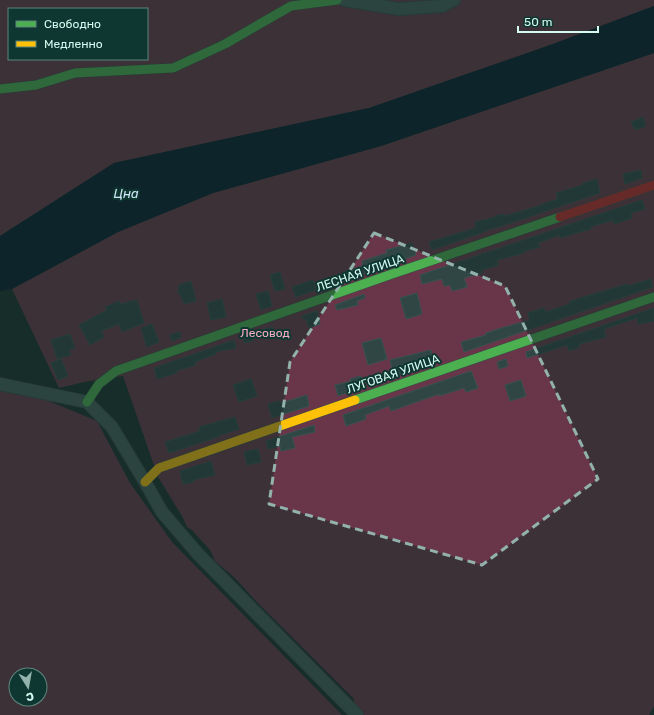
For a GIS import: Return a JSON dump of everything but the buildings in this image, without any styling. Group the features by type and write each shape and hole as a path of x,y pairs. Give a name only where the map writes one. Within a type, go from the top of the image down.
{"street":[{"path":"0,89 36,85 75,73 173,68 225,44 291,6 337,0"},
{"path":"344,0 399,9 442,6 454,0"},
{"name":"ЛЕСНАЯ УЛИЦА","path":"87,402 99,384 116,371 400,271 654,185"},
{"name":"ЛУГОВАЯ УЛИЦА","path":"145,482 159,468 654,297"},
{"path":"0,384 87,402 112,427 162,512 198,554 357,715"}],"highlighted area":[{"path":"374,233 505,286 598,479 482,565 269,504 290,362"}],"green space":[{"path":"0,0 654,0 654,6 553,44 369,108 114,163 0,236"},
{"name":"Лесовод","path":"654,53 654,706 649,715 364,715 354,704 354,699 235,578 215,561 210,550 192,530 187,527 158,477 123,376 84,382 59,388 12,289 118,232 213,193 381,146"},
{"path":"0,391 44,399 97,421 130,483 172,542 342,715 0,715"}],"water":[{"name":"Цна","path":"654,6 654,53 381,146 213,193 118,232 12,289 0,291 0,236 114,163 369,108 553,44"}],"traffic: fast":[{"path":"0,89 36,85 75,73 173,68 225,44 291,6 337,0"},
{"path":"87,402 99,384 116,371 392,274 560,217"},
{"path":"355,400 654,297"}],"traffic: slow":[{"path":"145,482 159,468 355,400"}],"traffic: jam":[{"path":"560,217 654,185"}]}
